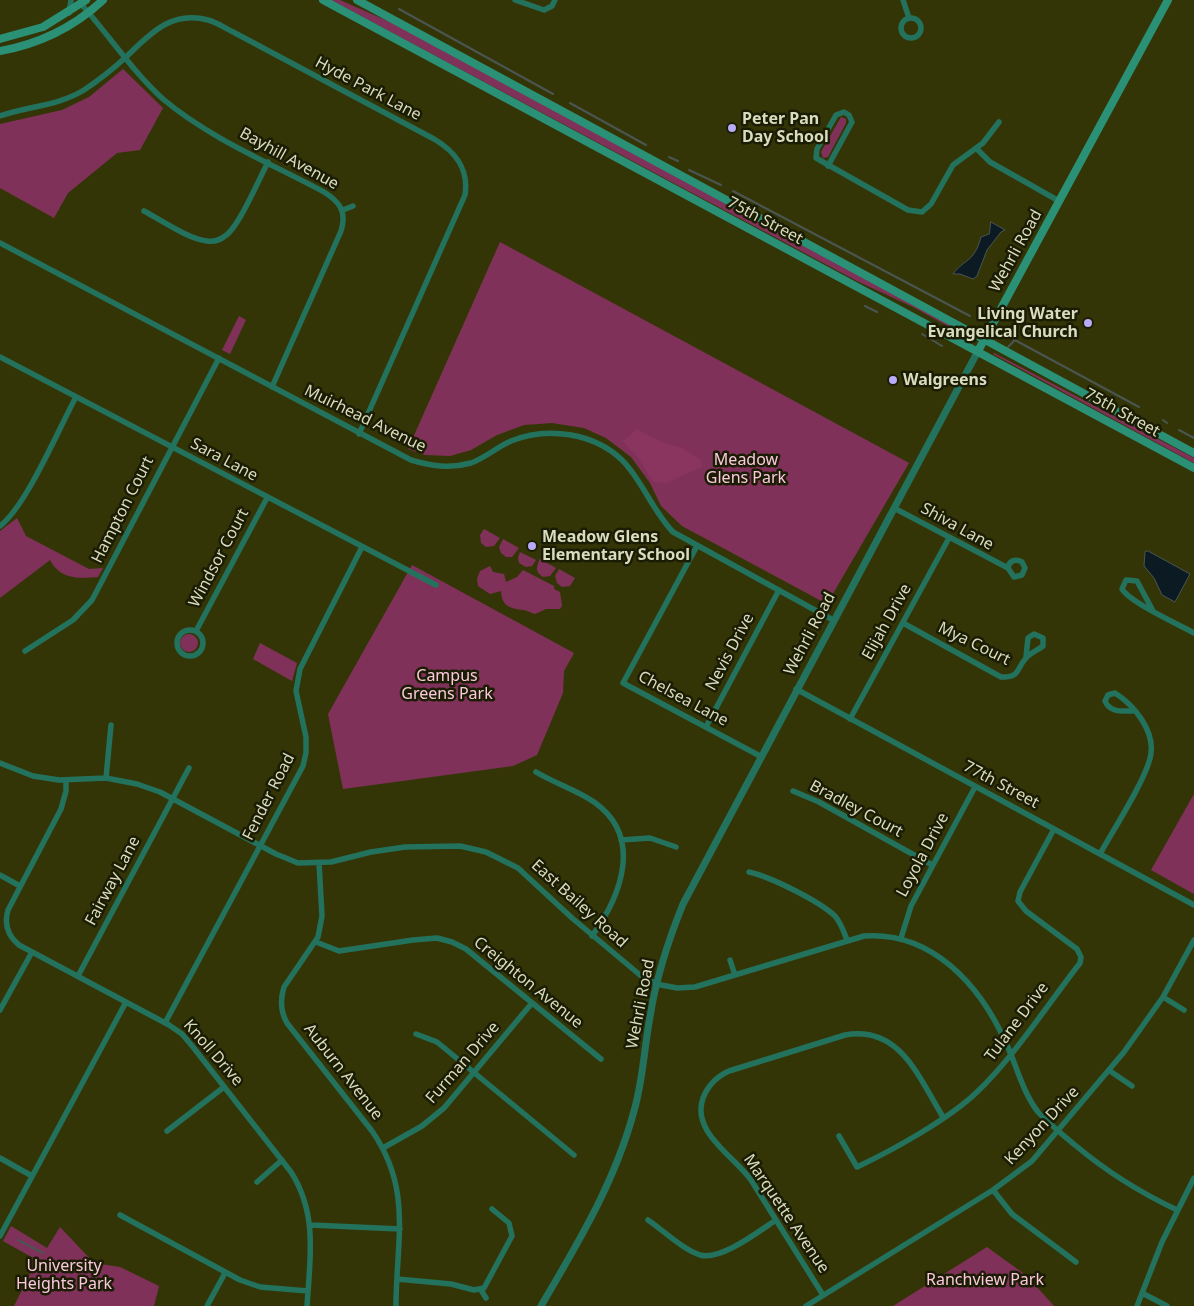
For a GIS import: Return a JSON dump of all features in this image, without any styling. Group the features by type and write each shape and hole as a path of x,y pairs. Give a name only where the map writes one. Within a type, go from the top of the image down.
{"main road":[{"path":"0,51 40,40 59,31 103,0"},
{"name":"75th Street","path":"323,0 1194,468"},
{"name":"75th Street","path":"357,0 1194,453"},
{"name":"Wehrli Road","path":"978,351 1168,0"},
{"path":"0,39 28,33 68,13 84,2"}],"street":[{"path":"68,13 71,0"},
{"path":"515,0 544,10 552,6 555,0"},
{"path":"903,0 909,18"},
{"name":"Bayhill Avenue","path":"84,2 88,12 124,58 151,87 182,113 334,198 342,210 344,218 342,231 272,388"},
{"name":"Hyde Park Lane","path":"0,116 48,105 71,97 98,79 124,58 153,30 164,23 184,18 207,20 451,150 461,164 466,179 461,204 359,434"},
{"path":"828,166 852,122 849,115 844,112 836,115 815,152 818,160 828,166 908,210 922,212 931,204 958,159 977,149 988,138 998,122"},
{"path":"977,149 990,162 1059,201"},
{"path":"144,211 197,238 207,241 226,236 236,224 268,162"},
{"path":"342,210 353,206"},
{"path":"218,239 221,247"},
{"name":"Muirhead Avenue","path":"0,243 410,460 440,467 472,462 501,446 532,435 571,434 591,441 622,460 662,521 673,532 833,620"},
{"name":"Wehrli Road","path":"541,1306 599,1205 626,1138 638,1094 656,984 672,930 683,904 760,756 978,351"},
{"name":"Sara Lane","path":"0,357 436,585"},
{"name":"Hampton Court","path":"25,651 73,620 87,607 220,358"},
{"path":"0,526 10,517 23,499 76,397"},
{"name":"Windsor Court","path":"196,631 267,498"},
{"name":"Shiva Lane","path":"894,508 1008,568"},
{"name":"Elijah Drive","path":"850,719 948,538"},
{"name":"Chelsea Lane","path":"696,546 624,683 760,756"},
{"name":"Fender Road","path":"165,1023 305,761 306,737 296,692 301,664 362,547"},
{"path":"1152,610 1137,581 1126,580 1122,589 1126,595 1152,610 1194,633"},
{"name":"Nevis Drive","path":"706,727 779,590"},
{"name":"Mya Court","path":"902,623 1001,677 1010,677 1017,673 1026,657"},
{"name":"Windsor Court","path":"184,631 196,631 203,642 200,650 193,656 184,655 176,645 178,637 184,631"},
{"name":"77th Street","path":"796,689 974,788 1194,905"},
{"path":"1100,854 1150,758 1152,746 1148,729 1122,697 1115,693 1108,695 1105,701 1107,706 1113,710 1134,712"},
{"path":"106,778 111,725"},
{"name":"East Bailey Road","path":"0,763 34,776 66,780 106,778 137,784 172,799 260,846 298,862 319,863 405,847 472,848 493,854 518,868 592,936 637,973 656,984 677,988 695,987 847,940 874,935 901,938 914,942 937,954 963,978 987,1008 1030,1100 1059,1132 1123,1182 1177,1210"},
{"name":"Fairway Lane","path":"78,976 189,768"},
{"path":"536,772 594,802 610,817 621,840 623,865 618,890 610,910 592,936"},
{"name":"Knoll Drive","path":"66,780 66,792 61,809 8,910 7,927 14,941 182,1034 282,1160 303,1194 311,1225 307,1306"},
{"name":"Loyola Drive","path":"901,938 908,912 974,788"},
{"name":"Bradley Court","path":"793,791 818,802 932,866"},
{"name":"Tulane Drive","path":"839,1136 857,1167 887,1152 943,1117 977,1092 1010,1054 1081,961 1077,949 1026,912 1018,902 1020,892 1054,829"},
{"path":"621,840 650,838 676,847"},
{"name":"Auburn Avenue","path":"319,863 322,916 316,942 284,987 281,996 282,1012 287,1023 383,1148 398,1189 400,1229 396,1306"},
{"path":"749,872 771,879 830,912 840,922 847,940"},
{"path":"0,875 20,886"},
{"name":"Creighton Avenue","path":"316,942 339,952 428,938 447,940 466,949 601,1059"},
{"name":"Kenyon Drive","path":"806,1306 994,1190 1032,1162 1110,1071 1163,997 1194,940"},
{"path":"0,1010 32,952"},
{"path":"730,960 735,975"},
{"path":"1163,997 1184,1010"},
{"path":"0,1236 126,1002"},
{"name":"Furman Drive","path":"383,1148 433,1118 475,1073 532,1003"},
{"name":"Marquette Avenue","path":"823,1295 740,1165 710,1137 703,1123 701,1110 707,1089 722,1074 845,1035 856,1033 873,1035 888,1041 904,1055 943,1117"},
{"path":"416,1034 437,1042 574,1154"},
{"path":"1110,1071 1132,1086"},
{"path":"167,1131 224,1087"},
{"path":"0,1158 32,1176"},
{"path":"257,1182 282,1160"},
{"path":"1137,1306 1177,1210 1194,1178"},
{"path":"994,1190 1012,1214 1076,1262"},
{"path":"398,1279 451,1284 481,1290 487,1284 512,1236 509,1223 492,1209"},
{"path":"120,1215 225,1273 260,1287 308,1291"},
{"path":"648,1220 693,1251 706,1256 723,1252 776,1220"},
{"path":"311,1225 400,1229"},
{"path":"207,1306 225,1273"},
{"path":"481,1290 486,1298"},
{"path":"1142,1293 1167,1306"}],"green space":[{"path":"331,0 340,0 390,22 969,335 966,336 913,307 857,281"},
{"path":"123,69 163,108 140,150 117,153 68,193 54,218 0,188 0,124 62,110 89,97"},
{"path":"841,117 846,119 846,123 828,157 823,158 821,152"},
{"name":"Meadow Glens Park","path":"500,242 909,463 827,604 682,526 661,506 650,483 631,457 606,438 584,428 552,423 524,425 497,435 471,450 450,456 425,455 408,449"},
{"path":"239,316 246,320 230,354 222,350"},
{"path":"993,354 1194,458 1194,463"},
{"path":"17,518 26,536 89,569 103,568 98,577 77,578 64,574 50,560 0,598 0,531"},
{"path":"484,529 500,538 494,546 486,547 481,543 480,535"},
{"path":"503,539 519,548 512,557 506,557 501,553 499,547"},
{"path":"520,552 536,560 532,566 526,567 519,563"},
{"path":"540,559 556,568 550,576 543,577 537,571"},
{"name":"Campus Greens Park","path":"412,565 574,653 564,671 563,693 537,755 513,766 343,789 328,714"},
{"path":"490,566 493,572 504,574 506,582 517,577 523,570 554,586 554,589 560,592 562,606 560,609 546,609 535,614 508,606 503,600 501,591 490,594 478,586 477,579 480,571"},
{"path":"559,569 575,578 570,586 562,587 557,583 555,576"},
{"path":"189,634 195,637 198,643 195,649 189,652 183,649 180,643 183,637"},
{"path":"260,643 297,663 292,681 253,659"},
{"path":"1194,794 1194,894 1151,870"},
{"name":"University Heights Park","path":"11,1226 47,1248 60,1227 94,1263 120,1267 159,1286 154,1306 14,1306 37,1260 3,1241"},
{"name":"Ranchview Park","path":"987,1247 1027,1276 1054,1306 893,1306"}],"shaded area":[{"path":"637,429 664,443 680,447 700,459 702,467 667,483 653,482 638,458 623,441"}],"water":[{"path":"991,222 1005,230 1001,232 987,250 977,276 973,279 960,274 953,274 972,256 981,237 989,234"},
{"path":"1148,551 1190,574 1175,602 1162,595 1154,578 1144,566 1145,552"}],"waterway":[{"path":"399,9 553,94"},
{"path":"570,103 646,145"},
{"path":"669,157 678,161"},
{"path":"689,170 721,185"},
{"path":"733,191 970,316"},
{"path":"865,306 877,312"},
{"path":"922,334 942,346"},
{"path":"1013,339 1139,407"},
{"path":"1008,347 1015,340"},
{"path":"1163,420 1167,423"},
{"path":"1179,430 1194,438"},
{"path":"18,1240 43,1253"}],"place":[{"name":"Peter Pan Day School","path":"732,128"},
{"name":"Living Water Evangelical Church","path":"1088,323"},
{"name":"Walgreens","path":"893,380"},
{"name":"Meadow Glens Elementary School","path":"532,546"}]}
